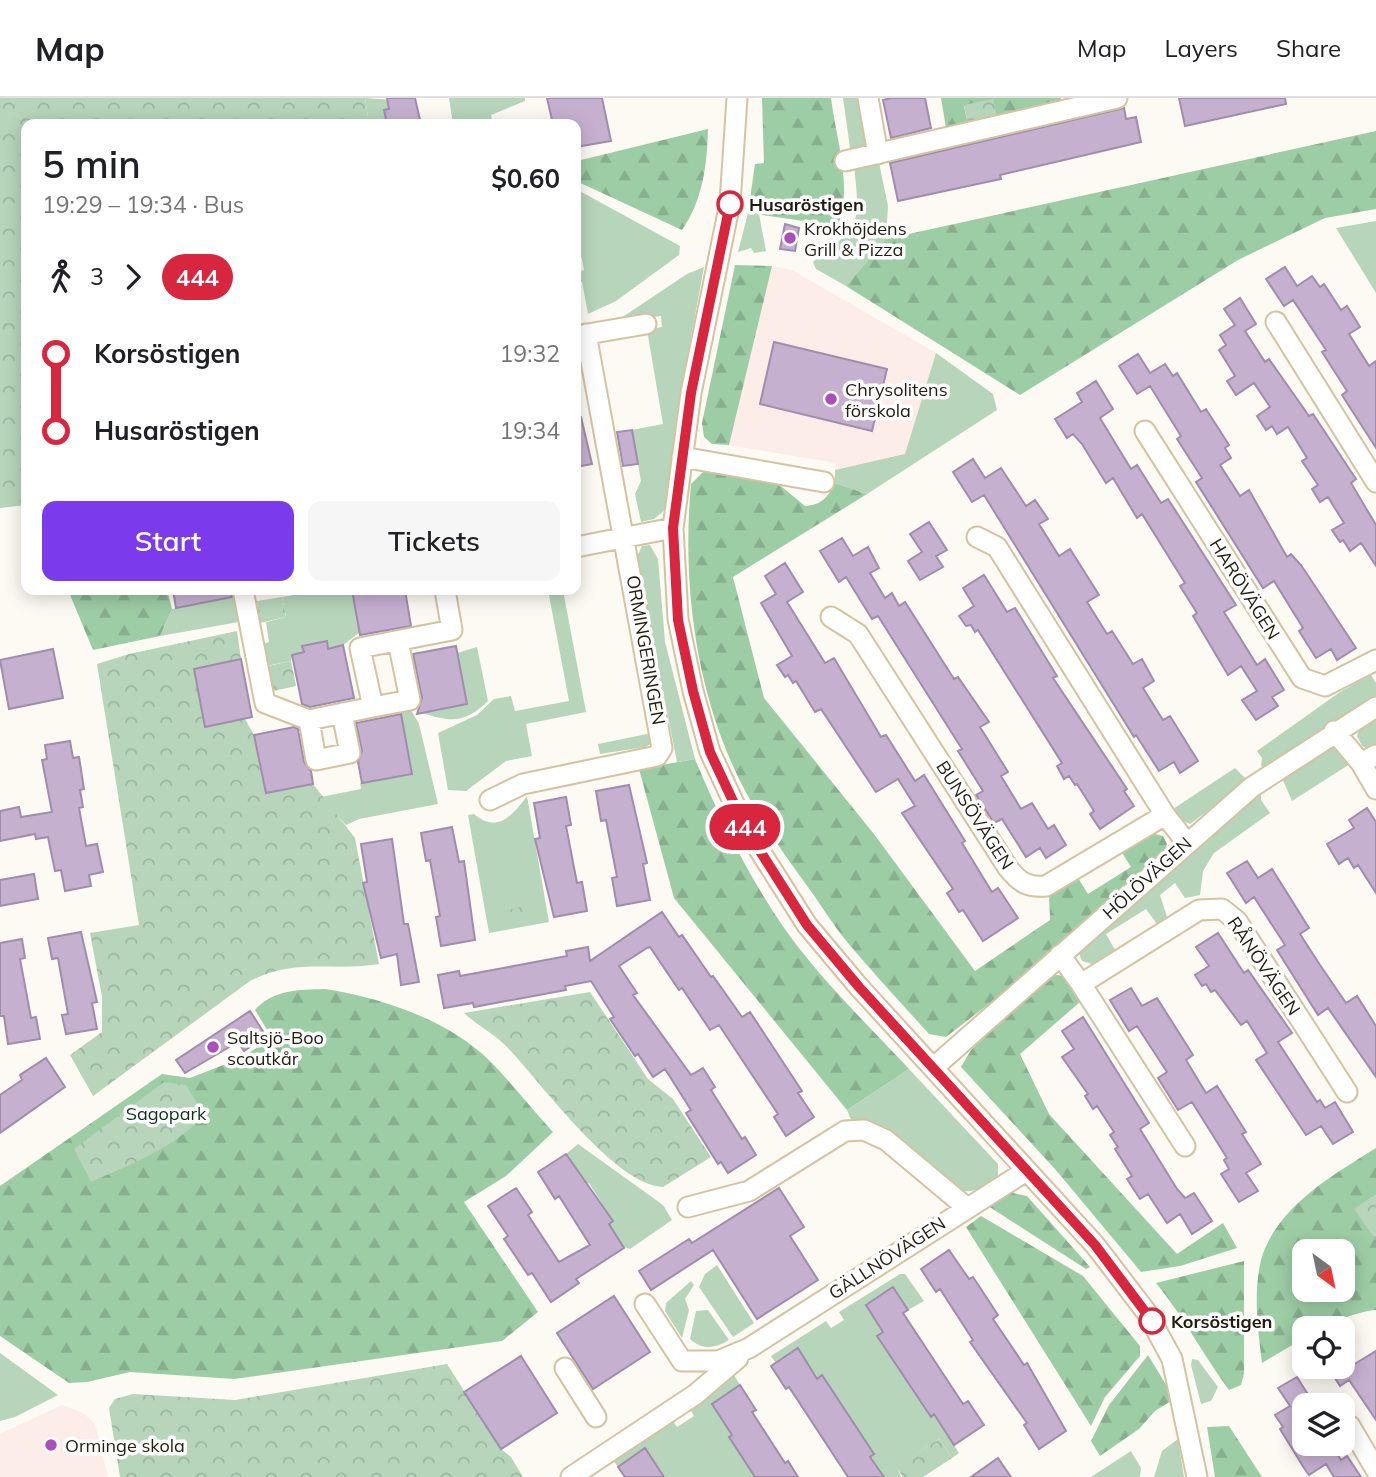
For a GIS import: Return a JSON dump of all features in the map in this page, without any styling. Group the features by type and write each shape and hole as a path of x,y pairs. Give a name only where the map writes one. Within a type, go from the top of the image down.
{"street":[{"path":"737,98 734,169 718,266 691,393 673,528 678,620 693,691 710,752 746,829 807,925 1095,1245 1147,1313 1172,1359 1185,1409 1197,1477"},
{"path":"868,98 878,154"},
{"path":"845,161 1117,98"},
{"path":"1276,321 1376,482"},
{"path":"581,335 646,324"},
{"name":"ORMINGERINGEN","path":"490,800 523,784 657,756 662,748 626,537 581,335"},
{"name":"HARÖVÄGEN","path":"1145,431 1302,678 1325,686 1376,660"},
{"path":"682,457 824,482"},
{"path":"581,546 673,528"},
{"path":"977,537 997,547 1165,815 1187,843"},
{"path":"244,595 265,704 309,720 410,700 398,640"},
{"path":"373,708 360,648 452,630 446,595"},
{"name":"BUNSÖVÄGEN","path":"831,617 858,634 1008,868 1025,884 1033,888 1046,886 1165,815"},
{"name":"HÖLÖVÄGEN","path":"933,1068 1252,787 1334,731 1376,707"},
{"path":"309,720 316,760 350,753 342,713"},
{"path":"1334,731 1368,759 1376,789"},
{"name":"RÅNÖVÄGEN","path":"1081,984 1199,910 1222,909 1237,921 1347,1092"},
{"path":"1060,955 1185,1146"},
{"path":"688,1207 749,1191 845,1131 864,1130 886,1140 966,1207"},
{"name":"GÄLLNÖVÄGEN","path":"749,1348 1026,1171"},
{"path":"645,1304 682,1361 718,1361 749,1348"},
{"path":"571,1477 696,1394 749,1348"},
{"path":"565,1368 596,1418"},
{"path":"1355,1434 1376,1470"}],"shaded area":[{"name":"Chrysolitens förskola","path":"772,266 792,270 936,353 905,455 835,470 836,463 729,445"},
{"name":"Orminge skola","path":"62,1405 83,1413 95,1424 108,1477 0,1477 0,1434"}],"green space":[{"path":"0,98 365,98 368,119 21,119 21,506 0,508"},
{"path":"365,98 393,100 395,108 384,111 386,119 368,119"},
{"path":"449,98 525,98 525,101 491,115 492,119 452,119"},
{"path":"762,98 831,98 844,179 838,226 748,213 755,164 764,163"},
{"path":"843,98 868,98 876,147 851,155"},
{"path":"941,98 1061,98 1059,105 998,122 964,106 969,129 947,134"},
{"path":"993,99 998,122 969,129 964,105"},
{"path":"708,129 699,194 682,230 581,183 581,160"},
{"path":"1376,131 1376,209 1325,218 1238,260 1020,395 846,286 886,239"},
{"path":"878,158 888,206 886,239 846,286 816,269 813,262 841,239 854,222 857,200 854,165"},
{"path":"581,192 680,246 679,255 616,301 588,314 581,282 581,271 584,270 581,255"},
{"path":"748,213 759,214 766,251 754,253 751,248 738,252"},
{"path":"1376,221 1376,293 1336,228"},
{"path":"735,265 772,266 729,445 712,444 704,437 702,423"},
{"path":"704,267 676,419 666,509 654,519 641,522 635,494 641,481 632,430 663,424 647,330 662,327 661,316 615,322 687,274"},
{"path":"936,353 993,394 997,410 867,494 835,483 835,470 905,454"},
{"path":"705,470 776,482 805,506 823,500 835,483 867,494 733,577 764,698 874,834 975,971 1050,920 1049,895 1078,878 1088,894 1131,867 1121,851 1151,833 1163,836 1167,844 1164,853 994,1000 946,1037 929,1034 843,936 763,821 739,779 724,744 702,672 691,597 691,484"},
{"path":"650,545 658,559 665,642 695,759 677,762 637,557 642,546"},
{"path":"70,595 168,595 172,609 160,636 93,650"},
{"path":"353,595 360,632 343,645 328,649 326,641 303,646 304,652 292,655 291,661 266,666 263,644 269,642 266,622 286,617 282,597"},
{"path":"549,595 564,595 586,712 526,724 532,756 506,761 466,791 448,790 438,733 477,715 494,699 511,696 515,711 569,701"},
{"path":"239,596 244,621 160,636 172,609"},
{"path":"282,597 286,617 255,624 251,602"},
{"path":"237,631 241,659 194,669 205,726 245,719 254,735 266,793 313,784 355,838 379,964 283,969 250,981 93,1096 70,1055 102,1032 102,997 90,933 139,925 97,664 129,654"},
{"path":"477,647 488,701 472,714 457,719 422,713 467,704 457,653"},
{"path":"291,661 296,686 264,693 259,668"},
{"path":"1371,675 1376,683 1376,698 1312,735 1265,768 1261,766 1262,758 1257,751 1340,692"},
{"path":"411,710 419,724 438,804 359,819 346,825 321,797 361,789 360,783 412,774 401,712"},
{"path":"1376,717 1376,749 1373,751 1362,746 1357,736 1361,726"},
{"path":"652,733 651,744 645,747 600,754 598,744"},
{"path":"1331,743 1350,764 1292,801 1281,776"},
{"path":"695,759 734,844 782,925 827,981 909,1069 847,1110 674,898 639,769"},
{"path":"1235,768 1248,781 1190,824 1181,820 1173,809"},
{"path":"1261,791 1261,800 1270,813 1214,853 1203,871 1200,895 1185,898 1175,883 1160,895 1167,917 1157,924 1146,909 1106,934 1115,950 1092,964 1082,961 1078,951"},
{"path":"527,796 549,922 489,933 468,815 474,814 490,822 504,820"},
{"path":"526,906 529,922 506,925 504,911"},
{"path":"1052,974 1063,976 1080,1002 1020,1054 1049,1114 1177,1254 1223,1223 1237,1248 1180,1266 1141,1272 1055,1169 961,1067 971,1050"},
{"path":"325,989 392,1005 436,1023 456,1035 492,1063 553,1132 506,1176 464,1202 538,1312 502,1341 234,1379 130,1372 87,1382 69,1383 0,1336 0,1186 162,1074 190,1078 241,1058 272,1038 255,1010 270,998 287,992"},
{"path":"590,992 648,1079 673,1099 711,1157 663,1187 644,1182 601,1151 506,1046 464,1013"},
{"path":"909,1069 998,1164 998,1176 989,1183 971,1191 960,1191 852,1122 847,1110"},
{"name":"Sagopark","path":"164,1082 186,1085 204,1115 165,1146 91,1182 74,1149"},
{"path":"578,1144 663,1205 672,1220 630,1249 624,1247 613,1230 604,1228 613,1221 589,1183 579,1189 583,1179 566,1154"},
{"path":"1376,1148 1376,1310 1351,1316 1292,1316 1292,1345 1262,1363 1257,1312 1261,1260 1268,1241 1279,1224 1293,1208 1325,1181"},
{"path":"1008,1192 1027,1196 1090,1267 1086,1269 985,1204"},
{"path":"1376,1194 1376,1240 1354,1209"},
{"path":"981,1216 1083,1276 1140,1346 1140,1356 1105,1397 1091,1426 966,1227"},
{"path":"1244,1261 1244,1374 1241,1385 1229,1390 1156,1283"},
{"path":"717,1265 754,1323 733,1337 699,1287 705,1274"},
{"path":"900,1274 905,1274 924,1301 908,1310 893,1287 866,1306 879,1326 887,1329 877,1336 931,1416 942,1409 938,1420 959,1453 952,1458 939,1439 897,1467 901,1477 884,1477 874,1462 869,1465 846,1411 822,1376 812,1382 812,1371 798,1348 775,1362 771,1356 826,1321 831,1328 844,1320 839,1312"},
{"path":"691,1281 694,1285 685,1299 689,1310 682,1338 665,1311 666,1303"},
{"path":"708,1310 729,1340 709,1347 690,1339 696,1311"},
{"path":"0,1353 58,1395 15,1417 0,1421"},
{"path":"1148,1355 1168,1388 1171,1401 1155,1411 1139,1429 1100,1456 1091,1441 1109,1405"},
{"path":"1192,1359 1198,1360 1218,1387 1211,1401 1201,1404 1191,1365"},
{"path":"447,1364 501,1449 511,1457 523,1477 120,1477 109,1408 115,1399 133,1394 235,1400"},
{"path":"734,1375 740,1385 712,1404 738,1431 729,1437 752,1472 761,1477 658,1477 645,1449 618,1467 610,1456 670,1416 677,1427 694,1416 688,1405"},
{"path":"1229,1426 1262,1477 1215,1477 1207,1427"},
{"path":"939,1439 952,1458 923,1477 903,1477 896,1467"},
{"path":"1178,1439 1184,1477 1154,1477 1162,1451"},
{"path":"1131,1451 1141,1468 1140,1477 1091,1477"}],"building":[{"path":"387,98 415,98 420,119 386,119 384,110 389,109"},
{"path":"547,98 602,98 611,141 581,146 581,119 552,119"},
{"path":"925,98 931,128 891,138 883,100"},
{"path":"1179,98 1285,98 1286,104 1185,126"},
{"path":"1124,108 1126,119 1136,117 1141,142 1000,175 1001,179 898,201 890,163"},
{"name":"Krokhöjdens Grill & Pizza","path":"785,224 799,228 795,251 780,249"},
{"path":"1285,267 1297,286 1312,276 1320,287 1324,284 1341,310 1347,306 1360,327 1349,334 1369,366 1376,361 1376,448 1342,395 1347,391 1322,352 1326,350 1293,300 1284,306 1266,279"},
{"path":"1240,298 1256,324 1245,331 1265,362 1269,359 1309,416 1313,414 1356,479 1351,483 1376,525 1376,566 1361,543 1350,551 1332,530 1344,523 1328,497 1320,502 1312,489 1318,485 1302,461 1307,458 1288,427 1277,434 1272,426 1266,430 1257,416 1270,407 1254,383 1236,395 1227,381 1235,376 1219,350 1226,345 1220,335 1235,325 1224,309"},
{"path":"774,342 887,369 872,431 760,404"},
{"path":"1138,354 1150,373 1165,364 1173,376 1177,373 1201,412 1206,409 1229,445 1225,448 1231,458 1220,465 1240,496 1249,490 1287,557 1291,554 1301,565 1356,648 1337,660 1331,649 1316,658 1299,631 1303,628 1274,581 1263,588 1196,482 1202,478 1177,439 1181,436 1150,386 1137,394 1119,366"},
{"path":"1096,381 1113,409 1100,418 1131,469 1137,465 1161,503 1168,499 1236,605 1224,612 1257,665 1265,659 1284,690 1272,697 1278,706 1256,720 1242,700 1257,691 1241,666 1228,675 1193,616 1197,613 1180,586 1185,583 1142,514 1137,518 1113,478 1106,483 1082,444 1073,434 1067,438 1055,419 1082,402 1077,393"},
{"path":"581,417 592,464 581,466"},
{"path":"632,430 638,464 623,466 617,432"},
{"path":"973,459 985,478 1001,468 1026,506 1035,500 1048,519 1039,524 1059,556 1070,549 1099,595 1087,602 1107,634 1112,631 1133,664 1142,659 1154,681 1143,688 1163,720 1170,716 1198,761 1180,773 1174,762 1159,771 1136,735 1134,737 984,495 972,502 953,472"},
{"path":"929,522 947,550 936,556 943,567 920,580 908,561 922,552 910,534"},
{"path":"842,538 853,556 868,547 879,568 870,573 885,598 892,593 899,606 905,602 954,679 958,677 989,722 980,727 1008,772 1001,776 1021,809 1032,803 1048,829 1054,825 1066,845 1046,858 1040,848 1026,857 1002,819 994,823 976,795 983,791 958,751 962,749 878,616 872,619 846,577 839,582 820,551"},
{"path":"785,563 803,592 787,602 825,663 834,658 881,737 886,735 915,781 924,775 965,841 962,843 992,892 998,888 1018,918 983,941 963,910 959,912 947,893 953,889 902,813 915,806 898,779 876,792 821,709 815,712 796,681 793,683 788,675 785,677 777,665 792,656 761,603 776,594 765,576"},
{"path":"984,575 1007,612 1015,608 1057,676 1053,678 1127,789 1124,791 1134,806 1100,829 1090,814 1094,811 1077,784 1075,785 1069,776 1064,779 1057,766 1062,763 978,630 975,632 971,625 966,626 959,616 974,606 963,588"},
{"path":"174,595 232,595 232,597 176,608"},
{"path":"353,595 406,595 411,626 360,635"},
{"path":"327,641 328,649 343,645 354,698 310,707 302,704 292,655 304,652 302,646"},
{"path":"456,646 467,704 417,714 422,698 413,654"},
{"path":"53,649 63,698 9,709 0,660"},
{"path":"241,659 252,717 205,727 194,669"},
{"path":"401,714 412,774 362,783 358,762 362,751 356,723"},
{"path":"294,727 298,729 304,762 311,771 313,784 266,793 254,735"},
{"path":"70,741 73,758 79,757 84,789 80,790 83,807 79,808 86,846 97,844 103,872 89,875 91,886 65,891 61,870 55,871 48,837 36,839 35,834 0,841 0,811 19,807 21,817 52,812 42,760 47,759 45,745"},
{"path":"629,785 647,863 643,864 650,900 617,906 612,878 617,877 606,820 601,821 596,791"},
{"path":"566,797 571,825 566,826 577,883 582,882 587,911 554,917 535,839 540,838 534,803"},
{"path":"1367,808 1376,822 1376,893 1358,865 1354,868 1348,858 1339,864 1327,844 1354,828 1349,820"},
{"path":"452,827 459,862 464,861 475,940 441,946 436,917 440,916 430,860 426,861 421,833"},
{"path":"392,839 404,924 408,924 419,982 401,985 397,954 381,958 363,883 367,882 361,844"},
{"path":"1247,861 1258,878 1272,869 1309,928 1300,934 1320,965 1346,1003 1357,996 1376,1026 1376,1077 1328,1008 1318,1015 1277,950 1285,945 1254,897 1246,903 1227,873"},
{"path":"34,874 38,899 0,906 0,880"},
{"path":"662,912 742,1017 750,1012 802,1091 798,1093 814,1117 786,1136 774,1117 778,1114 719,1025 710,1030 650,947 619,966 637,993 633,995 691,1075 703,1068 715,1087 711,1090 742,1139 745,1137 756,1155 728,1173 721,1162 718,1164 686,1113 691,1110 665,1069 653,1077 638,1054 635,1056 610,1019 614,1017 591,981 565,986 566,990 474,1007 473,1003 444,1008 438,975 459,971 460,976 514,966 567,956 566,951 588,947 590,961"},
{"path":"81,932 97,1002 92,1003 97,1029 66,1034 62,1015 68,1014 58,958 52,959 48,938"},
{"path":"1218,933 1244,973 1248,970 1292,1033 1278,1042 1317,1102 1320,1100 1325,1108 1335,1102 1353,1132 1333,1144 1321,1126 1306,1135 1256,1060 1267,1053 1247,1021 1241,1025 1215,990 1211,992 1206,984 1202,986 1195,975 1209,966 1196,947"},
{"path":"22,939 25,958 20,959 31,1018 36,1017 40,1039 8,1044 4,1016 0,1016 0,943"},
{"path":"1131,988 1142,1006 1157,998 1193,1055 1186,1060 1206,1093 1217,1086 1246,1132 1242,1134 1261,1164 1246,1173 1258,1191 1239,1202 1221,1174 1229,1169 1224,1160 1227,1158 1192,1102 1178,1110 1158,1078 1167,1072 1137,1026 1129,1031 1110,1000"},
{"name":"Saltsjö-Boo scoutkår","path":"250,1011 266,1036 244,1051 238,1042 185,1073 176,1060"},
{"path":"1083,1017 1149,1123 1140,1129 1177,1189 1185,1198 1194,1193 1212,1221 1192,1234 1180,1214 1167,1223 1148,1194 1140,1199 1127,1179 1132,1176 1115,1149 1118,1147 1110,1135 1114,1132 1097,1106 1093,1109 1085,1096 1088,1094 1062,1057 1074,1049 1062,1031"},
{"path":"46,1058 65,1087 0,1133 0,1095 22,1080 20,1075"},
{"path":"566,1154 613,1221 609,1224 624,1248 576,1279 579,1283 551,1302 532,1273 528,1275 504,1239 508,1236 488,1206 516,1188 532,1212 528,1215 559,1262 590,1245 559,1196 555,1199 538,1172"},
{"path":"779,1188 804,1227 790,1236 818,1280 757,1319 713,1250 651,1290 639,1271 689,1239 692,1243"},
{"path":"949,1250 969,1279 973,1277 998,1315 993,1319 1024,1365 1027,1363 1066,1431 1039,1449 1024,1425 1027,1423 970,1342 973,1340 940,1289 936,1292 921,1269"},
{"path":"893,1287 908,1310 903,1313 963,1404 968,1401 984,1425 954,1445 934,1414 931,1417 877,1336 883,1332 866,1305"},
{"path":"614,1296 650,1352 593,1389 557,1333"},
{"path":"798,1348 817,1379 822,1375 874,1454 870,1457 884,1477 848,1477 789,1387 786,1389 771,1366"},
{"path":"1376,1351 1376,1420 1349,1380 1340,1386 1336,1379 1355,1379 1355,1364"},
{"path":"521,1356 557,1413 501,1449 464,1392"},
{"path":"1298,1379 1307,1393 1292,1393 1292,1448 1275,1415 1290,1406 1278,1388"},
{"path":"740,1385 756,1410 752,1412 785,1463 788,1461 798,1477 755,1477 729,1437 732,1435 712,1404"},
{"path":"645,1448 664,1477 625,1477 618,1467"},
{"path":"1297,1456 1338,1456 1341,1460 1347,1456 1361,1477 1334,1477 1326,1464 1309,1475"},
{"path":"998,1458 1011,1477 971,1477"}],"bus line":[{"name":"444","path":"730,204 691,393 673,528 678,620 693,691 710,752 746,829 807,925 859,987 1095,1245 1152,1321"}],"place":[{"name":"Husaröstigen","path":"730,204"},
{"name":"Krokhöjdens Grill & Pizza","path":"790,238"},
{"name":"Chrysolitens förskola","path":"831,399"},
{"name":"Saltsjö-Boo scoutkår","path":"213,1047"},
{"name":"Korsöstigen","path":"1152,1321"},
{"name":"Orminge skola","path":"51,1445"}]}
